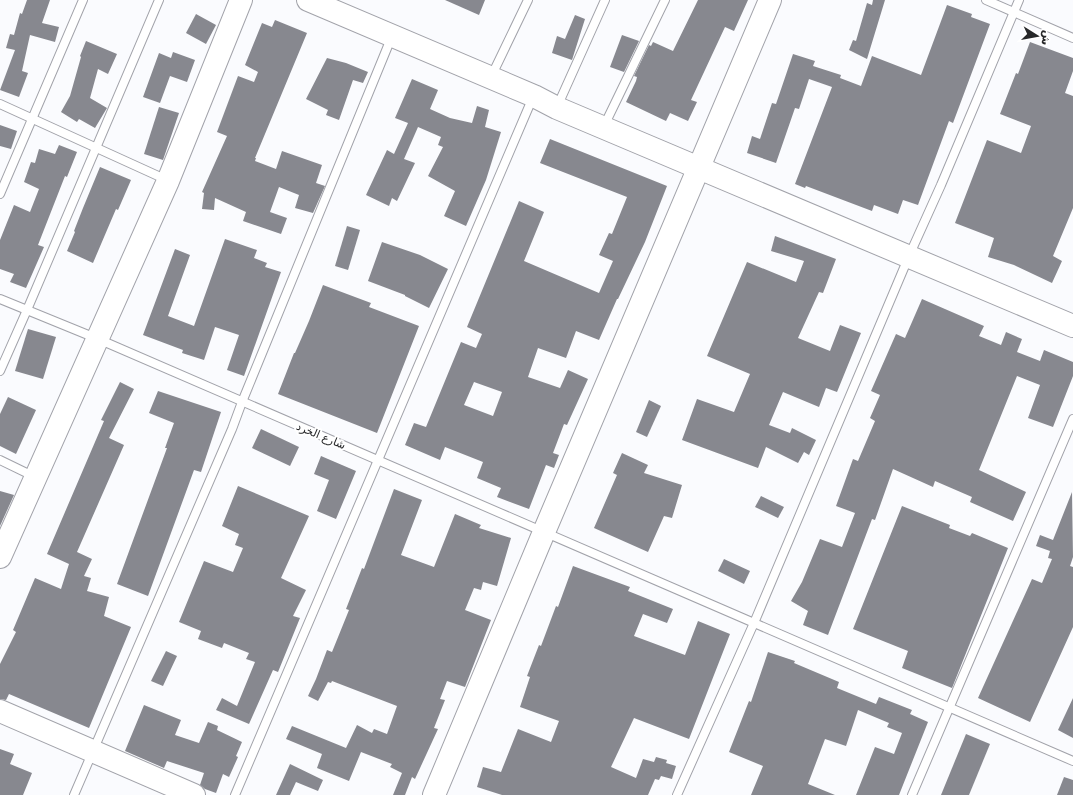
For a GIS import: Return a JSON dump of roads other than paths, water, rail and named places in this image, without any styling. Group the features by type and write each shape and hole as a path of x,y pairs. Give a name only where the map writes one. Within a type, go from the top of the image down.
{"street":[{"path":"0,557 168,181 241,0"},
{"path":"308,0 534,96 557,108 1073,326"},
{"path":"434,795 770,0"},
{"path":"0,711 194,795"}],"lane":[{"path":"0,194 83,0"},
{"path":"0,371 159,0"},
{"path":"491,78 528,0"},
{"path":"557,108 605,0"},
{"path":"604,127 665,0"},
{"path":"986,0 1073,38"},
{"path":"677,795 754,623 1019,0"},
{"path":"74,795 228,437 392,36"},
{"path":"235,795 534,96"},
{"path":"0,104 168,181"},
{"name":"شارع الخرد","path":"0,299 98,339 1073,761"},
{"path":"912,795 1073,419"},
{"path":"0,460 36,477"}]}
